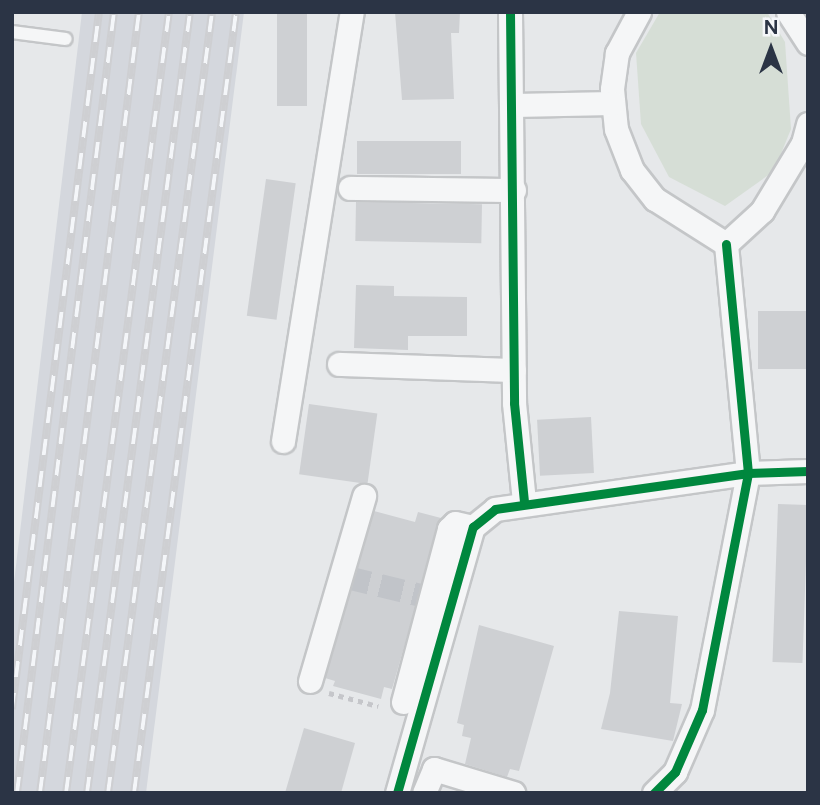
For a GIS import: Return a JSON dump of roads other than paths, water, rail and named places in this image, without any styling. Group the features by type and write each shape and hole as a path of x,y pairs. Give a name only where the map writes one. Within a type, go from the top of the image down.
{"street":[{"path":"283,441 352,12"},
{"path":"510,12 514,370 524,502"},
{"path":"639,12 617,53 613,103 616,129 639,180 655,199 726,244"},
{"path":"788,12 808,43"},
{"path":"513,106 613,103"},
{"path":"726,244 762,211 803,143 808,124"},
{"path":"350,188 514,190"},
{"path":"654,793 675,772 702,710 748,473 726,244"},
{"path":"338,364 514,370"},
{"path":"403,702 437,599 473,527 495,509 524,502 748,473 808,471"},
{"path":"310,681 344,577 364,496"},
{"path":"397,793 437,599"},
{"path":"424,793 434,769 513,793"}],"lane":[{"path":"12,32 66,39"}],"tunnel":[{"path":"347,577 429,597"}],"railway":[{"path":"12,709 99,12"},
{"path":"17,793 114,12"},
{"path":"40,793 139,12"},
{"path":"66,793 169,12"},
{"path":"87,793 190,12"},
{"path":"108,793 212,12"},
{"path":"134,793 236,12"}]}
